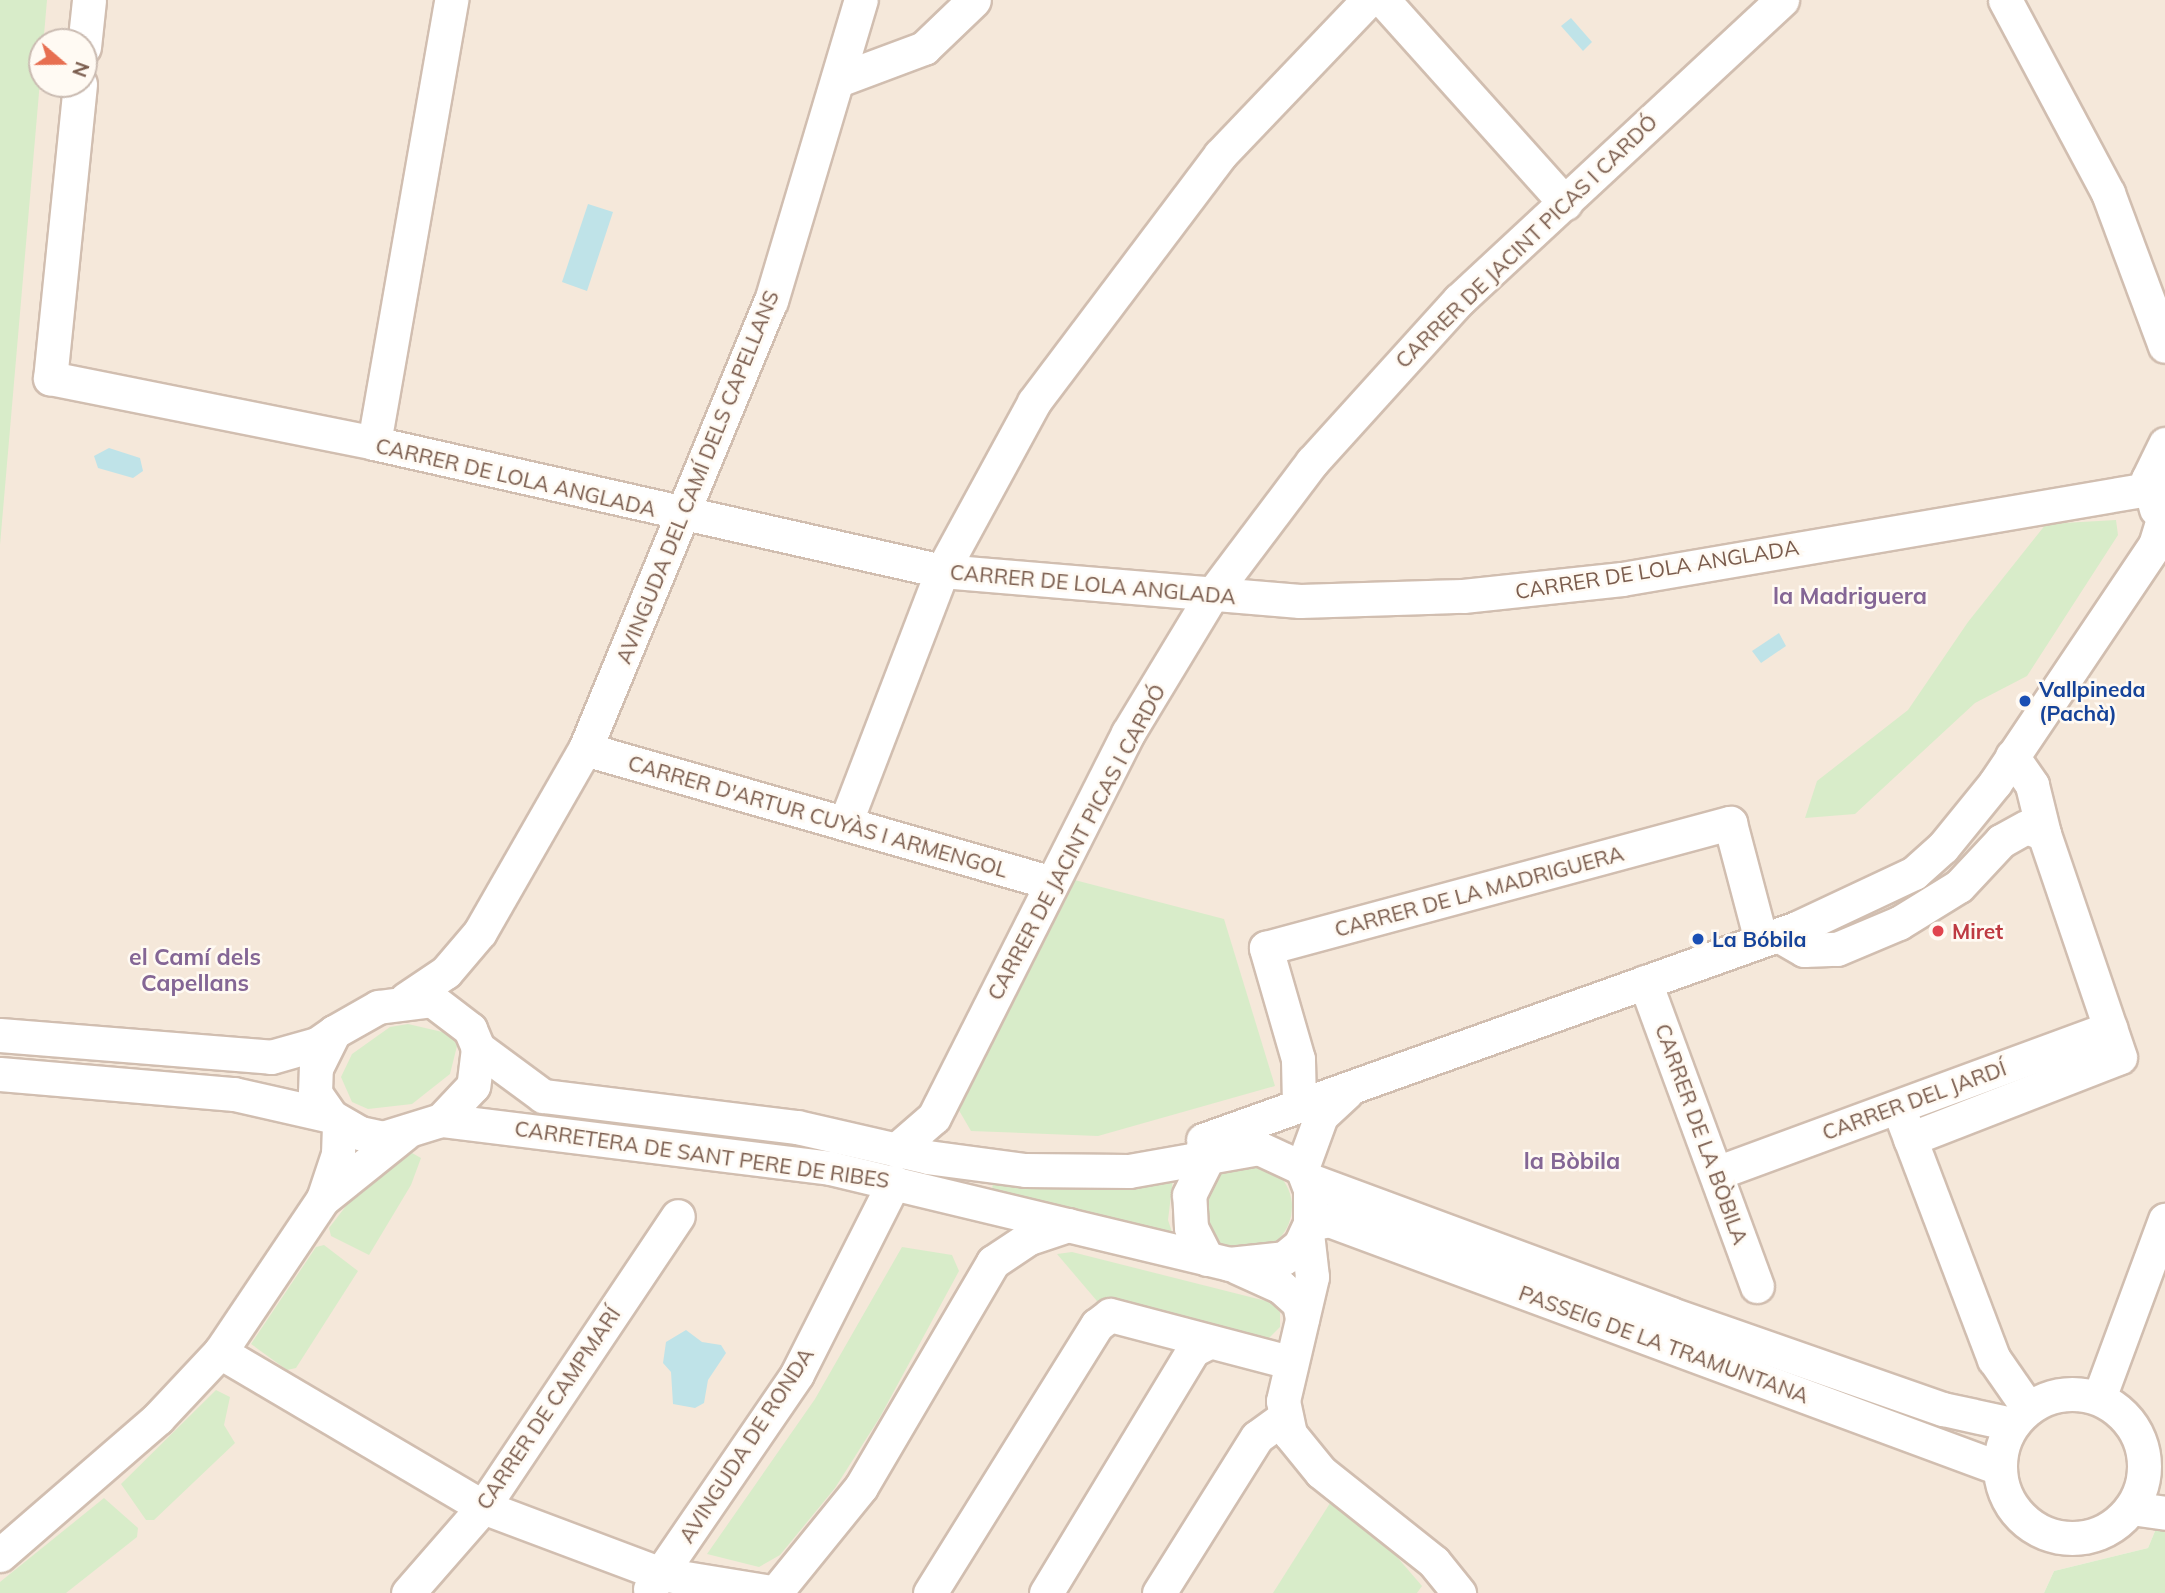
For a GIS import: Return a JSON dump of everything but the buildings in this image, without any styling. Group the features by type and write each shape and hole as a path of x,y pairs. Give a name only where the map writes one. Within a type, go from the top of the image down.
{"street":[{"path":"86,28 89,0"},
{"path":"374,443 451,0"},
{"name":"AVINGUDA DEL CAMÍ DELS CAPELLANS","path":"406,999 446,972 480,932 585,749 771,301 841,79 861,0"},
{"path":"841,79 924,48 974,0"},
{"path":"846,821 942,571 1034,402 1122,279 1220,155 1368,0"},
{"path":"1383,0 1565,203"},
{"name":"CARRER DE JACINT PICAS I CARDÓ","path":"895,1166 934,1116 1129,733 1211,596 1370,393 1565,203 1782,0"},
{"path":"2005,0 2075,123 2159,289 2165,346"},
{"name":"CARRER DE LOLA ANGLADA","path":"79,98 50,378 374,443 683,517 942,571 1211,596 1388,600 1537,590 2148,489"},
{"path":"2162,530 2148,489 2151,463 2165,444"},
{"name":"CARRETERA DE SANT PERE DE RIBES","path":"441,1120 895,1166 958,1161 1055,1172 1129,1171 1215,1144 1299,1104 1349,1090 1770,938 1914,873 1974,810 2162,530"},
{"name":"CARRER D'ARTUR CUYÀS I ARMENGOL","path":"585,749 846,821 1051,883"},
{"path":"2012,756 2032,785 2035,830 2115,1042"},
{"path":"1974,810 2035,830"},
{"name":"CARRER DE LA MADRIGUERA","path":"1299,1104 1298,1059 1266,948 1730,823 1770,938"},
{"path":"1770,938 1804,950 1836,949 1899,923 1959,886 2001,841 2035,830"},
{"name":"AVINGUDA DEL CAMÍ DELS CAPELLANS","path":"471,1034 464,981 480,932"},
{"name":"CARRER DE LA BÒBILA","path":"1645,982 1719,1172 1758,1286"},
{"path":"0,1035 271,1057 317,1044 334,1031 406,999 432,1000 471,1034 473,1086 441,1120 404,1134 383,1138 335,1119 234,1094 0,1074"},
{"path":"0,1555 99,1475 220,1352 323,1199 338,1154 335,1119 315,1093 316,1068 334,1031"},
{"name":"CARRETERA DE SANT PERE DE RIBES","path":"471,1034 543,1096 797,1127 895,1166 1068,1225 1218,1262"},
{"name":"CARRER DEL JARDÍ","path":"1719,1172 1897,1106 2115,1042"},
{"name":"CARRER DEL JARDÍ","path":"1910,1139 2115,1042"},
{"name":"CARRETERA DE SANT PERE DE RIBES","path":"1304,1174 1321,1116 1349,1090"},
{"path":"1897,1106 1994,1359 2020,1416"},
{"path":"934,1116 933,1132 958,1161"},
{"path":"323,1199 404,1134"},
{"path":"1302,1319 1299,1303 1281,1287 1218,1262 1188,1209 1215,1144 1259,1148 1304,1174 1316,1226 1313,1270 1302,1319 1289,1362 1285,1417 1297,1447 1321,1472 1434,1562 1459,1593"},
{"name":"AVINGUDA DE RONDA","path":"654,1584 797,1374 895,1166"},
{"name":"PASSEIG DE LA TRAMUNTANA","path":"1304,1174 1382,1209 1943,1409 2020,1416"},
{"name":"CARRER DE CAMPMARÍ","path":"408,1593 483,1507 678,1216"},
{"path":"2099,1398 2165,1220"},
{"path":"220,1352 483,1507 654,1584 776,1593 861,1487 993,1262 1029,1238 1068,1225"},
{"path":"1218,1262 1284,1258 1316,1226"},
{"name":"PASSEIG DE LA TRAMUNTANA","path":"1316,1226 1999,1468"},
{"path":"930,1593 1097,1325 1110,1315 1207,1343 1289,1362"},
{"path":"1046,1593 1193,1350 1207,1343"},
{"path":"2054,1395 2099,1398 2134,1427 2155,1467 2131,1508 2097,1534 2046,1534 2008,1500 1999,1468 2020,1416 2054,1395"},
{"path":"1159,1593 1257,1437 1285,1417"},
{"path":"2131,1508 2165,1513"}],"shaded area":[{"path":"0,0 2165,0 2165,1507 2148,1548 2054,1571 2044,1593 0,1593"}],"green space":[{"path":"0,0 47,0 45,28 28,28 28,98 39,98 0,545"},
{"path":"2116,520 2118,535 2027,676 1975,703 1855,814 1805,818 1817,781 1908,710 1968,622 2046,524"},
{"path":"1067,878 1224,919 1275,1086 1098,1136 971,1131 957,1107"},
{"path":"408,1024 451,1034 457,1046 450,1074 412,1104 368,1109 352,1102 341,1077 352,1054 390,1027"},
{"path":"412,1153 421,1158 411,1185 369,1255 331,1236 329,1228 363,1184"},
{"path":"1247,1162 1264,1165 1279,1175 1289,1190 1292,1207 1289,1224 1279,1239 1264,1249 1247,1252 1230,1249 1215,1239 1205,1224 1202,1207 1205,1190 1215,1175 1230,1165"},
{"path":"1173,1179 1168,1220 1174,1238 992,1190 993,1182 1095,1190"},
{"path":"324,1245 358,1271 296,1368 287,1370 251,1344 316,1247"},
{"path":"902,1247 952,1255 959,1271 880,1417 835,1488 780,1555 759,1567 707,1554 815,1399"},
{"path":"1072,1252 1270,1302 1280,1312 1280,1327 1265,1342 1097,1301 1057,1254"},
{"path":"216,1390 230,1397 224,1425 235,1443 154,1520 146,1520 121,1484"},
{"path":"104,1498 138,1528 137,1537 66,1593 0,1593 0,1582"},
{"path":"1332,1500 1391,1550 1422,1586 1417,1593 1273,1593"},
{"path":"2165,1507 2165,1593 2044,1593 2054,1571 2148,1548"}],"water":[{"path":"1571,18 1592,42 1583,51 1561,26"},
{"path":"588,204 613,212 587,291 562,282"},
{"path":"109,448 140,458 143,471 133,478 98,468 94,456"},
{"path":"1779,633 1786,646 1761,663 1752,651"},
{"path":"686,1330 702,1342 721,1345 726,1353 708,1380 704,1403 695,1408 673,1404 671,1372 663,1363 666,1342"}],"place":[{"name":"Vallpineda (Pachà)","path":"2025,701"},
{"name":"Miret","path":"1938,931"},
{"name":"La Bóbila","path":"1698,939"}],"district":[{"name":"la Madriguera","path":"1850,596"},
{"name":"el Camí dels Capellans","path":"195,970"},
{"name":"la Bòbila","path":"1572,1161"}]}
